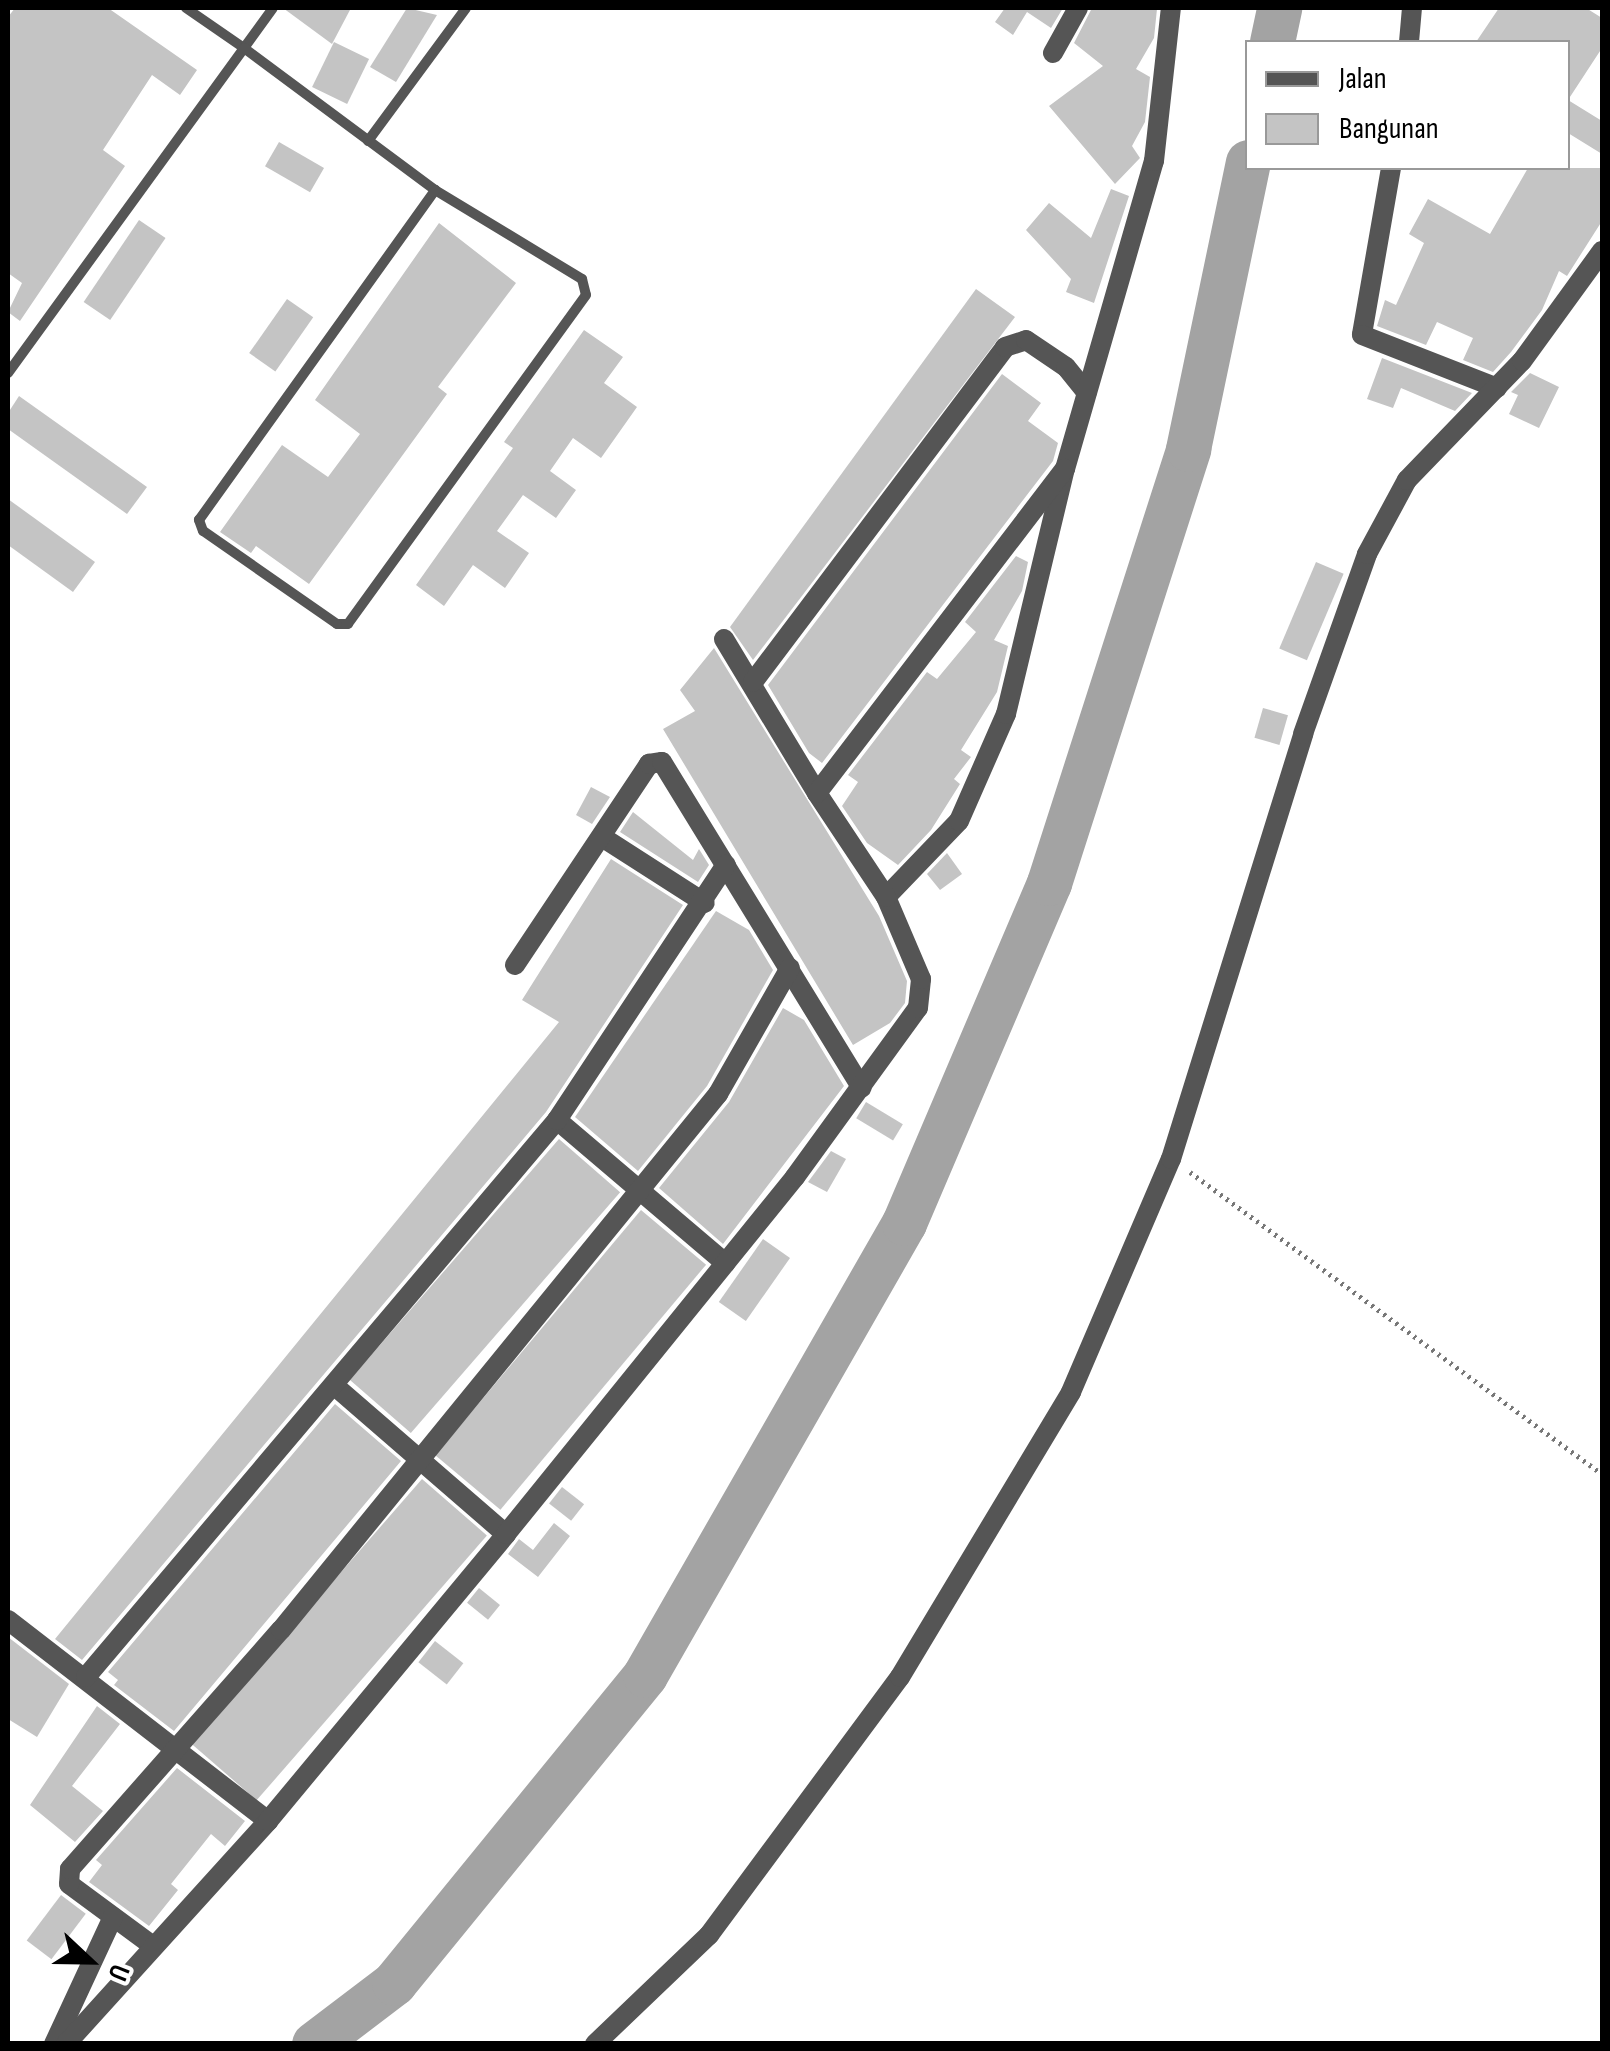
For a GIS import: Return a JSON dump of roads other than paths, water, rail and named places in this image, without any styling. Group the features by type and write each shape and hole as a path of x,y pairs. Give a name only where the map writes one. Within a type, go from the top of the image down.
{"street":[{"path":"1053,53 1078,8"},
{"path":"886,897 959,821 1006,714 1066,468 1154,161 1172,8"},
{"path":"1409,40 1412,8"},
{"path":"1390,170 1362,336 1496,388"},
{"path":"595,2044 709,1935 900,1677 1071,1392 1171,1159 1302,734 1367,554 1406,480 1496,388 1602,252"},
{"path":"753,682 1005,348 1026,340 1066,367 1087,393"},
{"path":"817,793 1066,468"},
{"path":"66,2044 268,1821 506,1534 862,1088 918,1008 922,980 886,897 817,793 724,639"},
{"path":"516,965 649,764 662,762 862,1088"},
{"path":"602,838 705,903"},
{"path":"86,1677 336,1388 557,1120 705,903 726,865"},
{"path":"153,1946 67,1877 172,1746 281,1630 718,1094 790,968"},
{"path":"557,1120 724,1263"},
{"path":"336,1388 506,1534"},
{"path":"8,1620 268,1821"},
{"path":"54,2044 113,1917"}],"lane":[{"path":"186,8 435,190 582,279 586,295 342,626 203,531 199,520 435,190"},
{"path":"8,372 273,8"},
{"path":"368,141 466,8"}],"waterway":[{"path":"1272,40 1279,8"},
{"path":"314,2044 394,1983 645,1675 904,1223 1049,883 1188,449 1246,170"}]}
